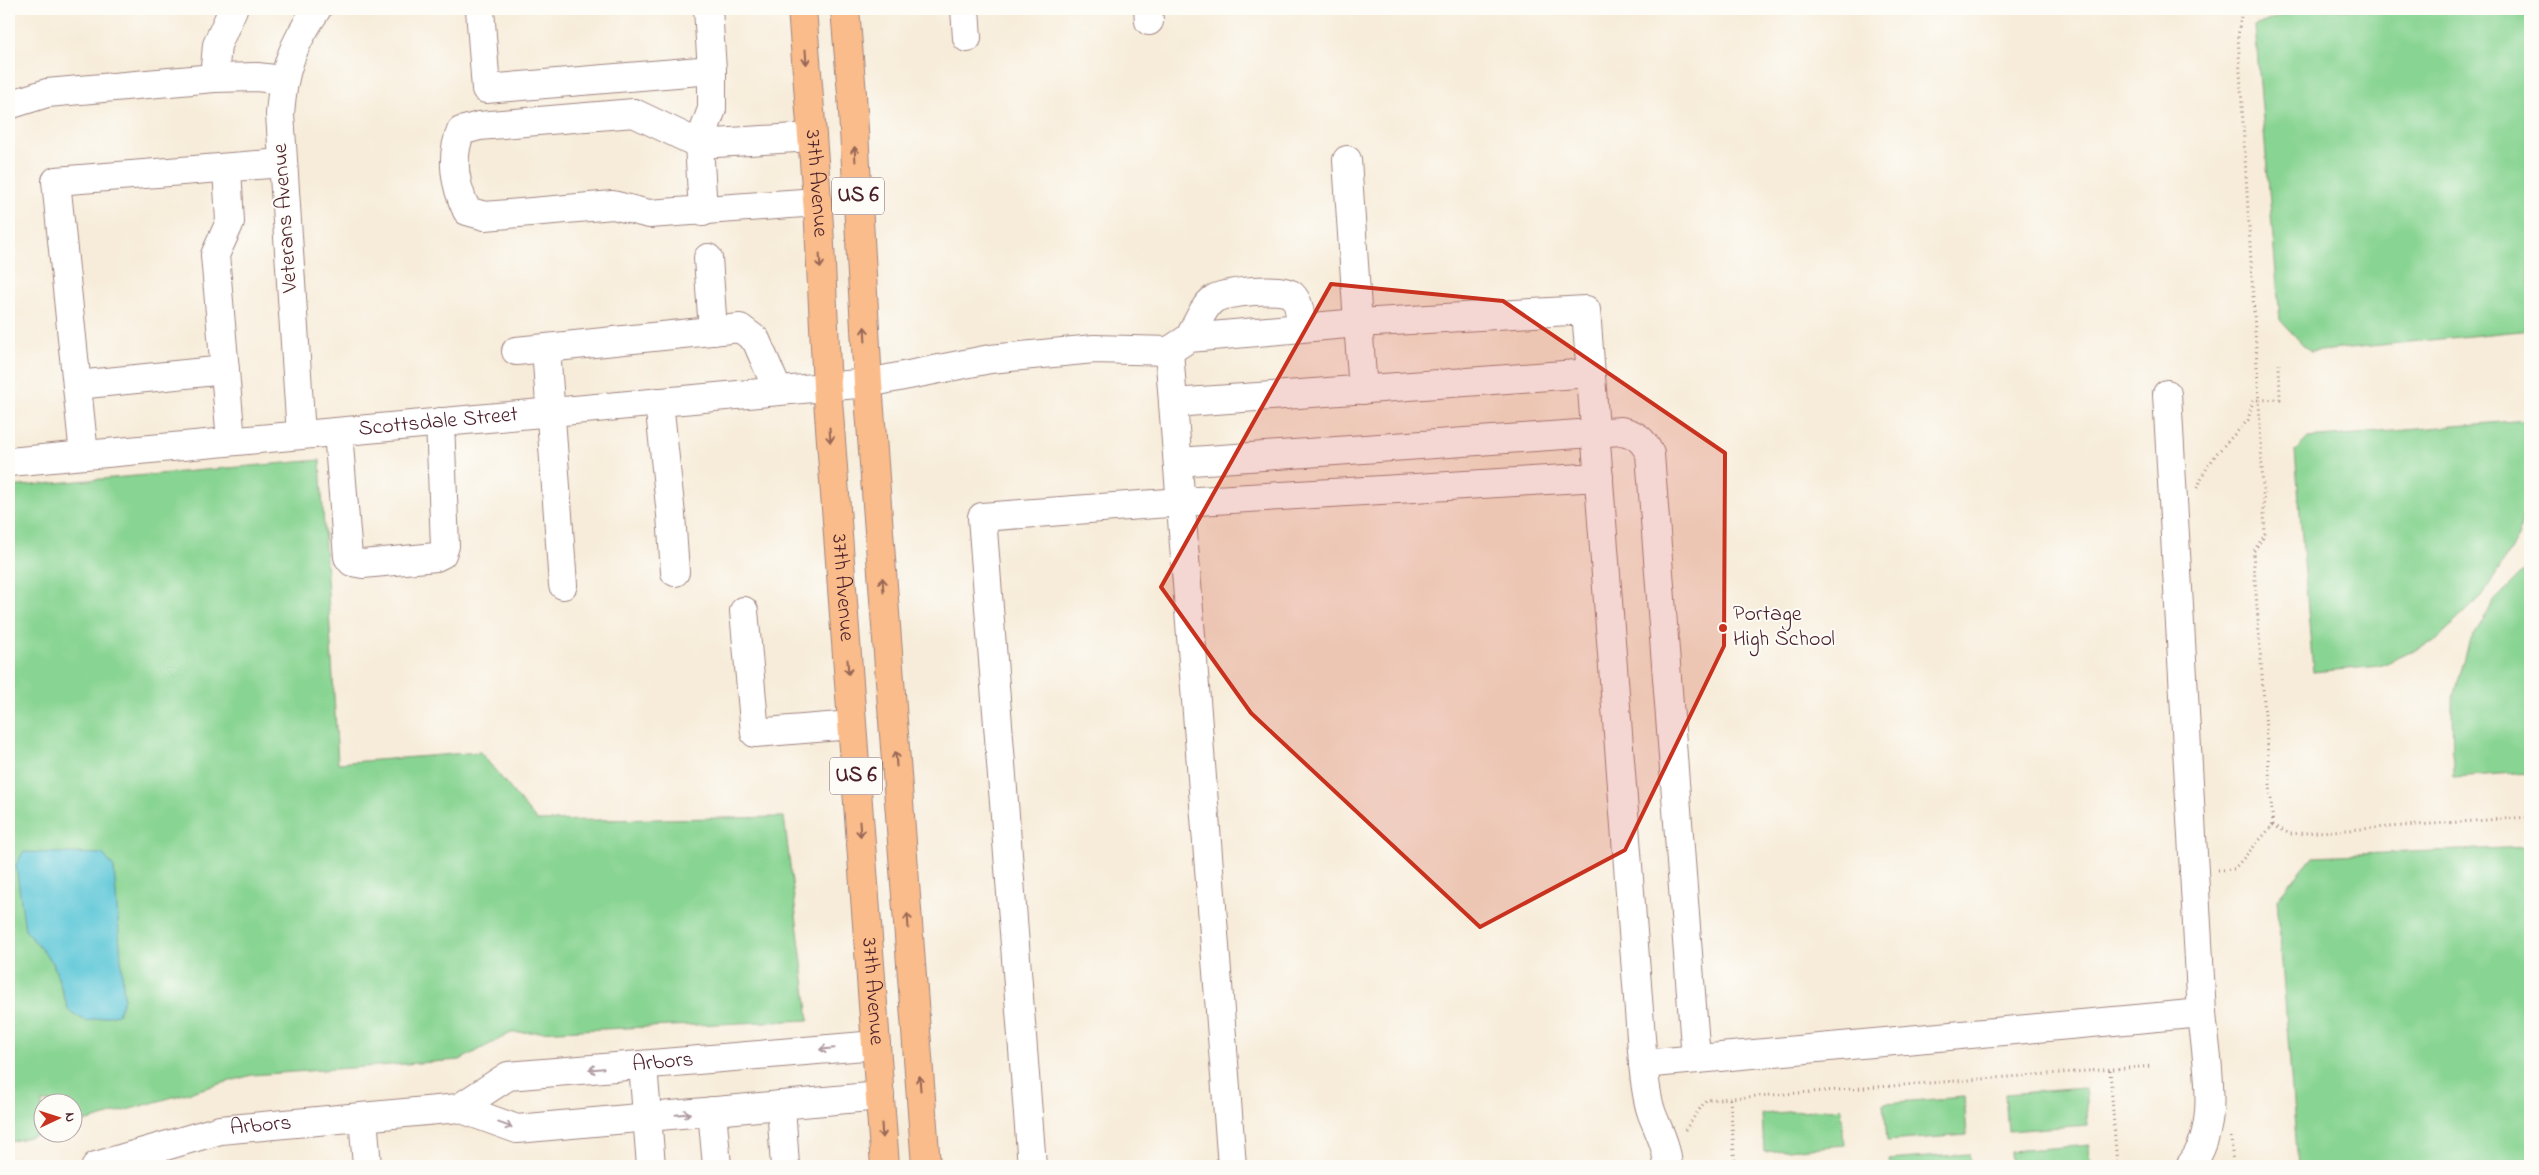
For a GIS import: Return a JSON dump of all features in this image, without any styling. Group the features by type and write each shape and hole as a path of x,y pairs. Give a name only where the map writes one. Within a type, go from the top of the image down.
{"main road":[{"name":"37th Avenue","path":"802,9 817,202 826,387 885,1166"},
{"name":"37th Avenue","path":"845,9 853,103 868,383 926,1166"}],"street":[{"path":"214,78 217,44 233,9"},
{"name":"Veterans Avenue","path":"301,435 280,114 282,80 294,47 317,9"},
{"path":"480,9 486,89 712,70"},
{"path":"703,212 699,144 712,109 712,70 708,9"},
{"path":"965,9 968,38"},
{"path":"9,101 47,93 214,78 257,77 282,80"},
{"path":"812,137 699,144 634,113 479,126 461,131 455,146 456,178 460,195 467,211 485,216 613,205 649,214 703,212 817,202"},
{"path":"1347,160 1363,390"},
{"path":"84,455 56,181 282,163"},
{"path":"227,168 230,222 216,255 232,441"},
{"path":"708,258 713,331"},
{"path":"1232,1166 1173,403 1179,345 1212,300 1222,294 1281,290 1292,295 1300,309 1301,328"},
{"name":"Scottsdale Street","path":"9,462 868,383 990,359 1094,349 1179,345 1301,328 1586,310 1591,373"},
{"path":"516,351 740,328 756,340 778,391"},
{"path":"546,348 563,586"},
{"path":"77,385 225,370"},
{"path":"1173,403 1591,373 1643,1064 1652,1114 1668,1160"},
{"path":"2167,394 2202,1014 2210,1115 2206,1135 2198,1156 2190,1166"},
{"path":"659,402 675,572"},
{"path":"338,432 348,557 352,562 363,564 436,557 442,554 445,546 440,422"},
{"path":"1178,462 1595,433 1632,433 1644,441 1650,454 1696,1059"},
{"path":"1032,1166 982,517 1181,502 1599,477"},
{"path":"744,611 755,733 852,725"},
{"path":"1643,1064 2202,1014"},
{"name":"Arbors","path":"459,1108 508,1076 876,1045"},
{"path":"643,1065 652,1166"},
{"name":"Arbors","path":"96,1166 220,1130 459,1108 517,1129 880,1096"},
{"path":"781,1105 785,1166"},
{"path":"712,1111 717,1166"},
{"path":"363,1117 367,1166"}],"path":[{"path":"2218,870 2234,869 2273,825 2253,552 2265,535 2238,36 2242,9"},
{"path":"2197,492 2202,476 2216,454 2248,420 2253,400 2280,399 2279,364"},
{"path":"2273,825 2290,834 2530,817"},
{"path":"2216,878 2218,864"},
{"path":"1668,1160 1706,1100 2153,1066"},
{"path":"2110,1070 2117,1166"},
{"path":"1730,1099 1735,1166"},
{"path":"2231,1127 2233,1166"}],"highlighted area":[{"path":"1331,284 1503,301 1725,453 1724,646 1625,850 1480,927 1251,713 1161,587"}],"green space":[{"path":"2297,9 2520,9 2530,13 2530,330 2310,352 2280,320 2255,26"},
{"path":"2527,420 2530,481 2518,538 2482,596 2435,641 2380,666 2313,672 2295,451 2308,438"},
{"path":"320,460 338,763 480,752 537,821 784,817 809,1020 511,1033 460,1060 252,1075 82,1122 82,1092 32,1092 32,1136 10,1142 9,487","holes":["53,963 86,1021 69,1011"]},
{"path":"2530,565 2530,772 2453,777 2452,704 2469,643 2495,600"},
{"path":"2530,847 2530,1166 2298,1166 2277,899 2313,856"},
{"path":"2085,1088 2088,1125 2008,1131 2005,1094"},
{"path":"1964,1097 1967,1135 1887,1141 1884,1103"},
{"path":"1841,1108 1844,1145 1764,1152 1762,1114"},
{"path":"2090,1145 2091,1166 2011,1166 2010,1151"},
{"path":"1969,1154 1970,1166 1890,1166 1889,1160"}],"water":[{"path":"23,852 103,854 114,868 124,998 118,1014 86,1021 69,1011 53,963 25,930 16,865"}],"place":[{"name":"Portage High School","path":"1723,628"}]}
